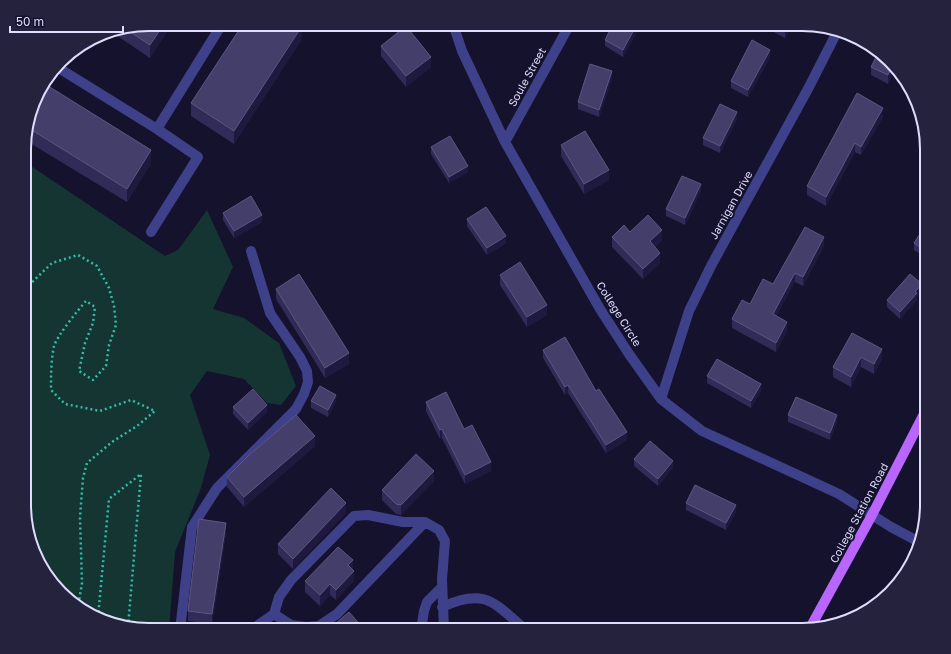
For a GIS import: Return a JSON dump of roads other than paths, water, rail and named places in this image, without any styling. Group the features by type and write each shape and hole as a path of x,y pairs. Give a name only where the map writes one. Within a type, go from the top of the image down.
{"main road":[{"name":"College Station Road","path":"813,622 872,515 920,422"}],"street":[{"path":"157,129 218,31"},
{"name":"College Circle","path":"455,31 462,51 505,142 600,309 629,354 661,399 702,431 839,494 915,540"},
{"name":"Soule Street","path":"505,142 566,31"},
{"name":"Jarnigan Drive","path":"661,399 689,311 711,266 808,89 835,36"},
{"path":"62,69 157,129 198,157 151,232"},
{"path":"181,623 192,526 217,488 296,409 304,394 308,382 307,371 300,357 270,313 251,251"},
{"path":"260,623 274,614 279,597 291,580 354,516 368,515 403,522 425,522 438,530 445,541 442,587 443,623"},
{"path":"324,623 337,614 425,522"},
{"path":"422,623 427,602 442,587"},
{"path":"442,607 456,600 471,598 487,599 494,602 518,623"},
{"path":"274,614 287,623"}]}
